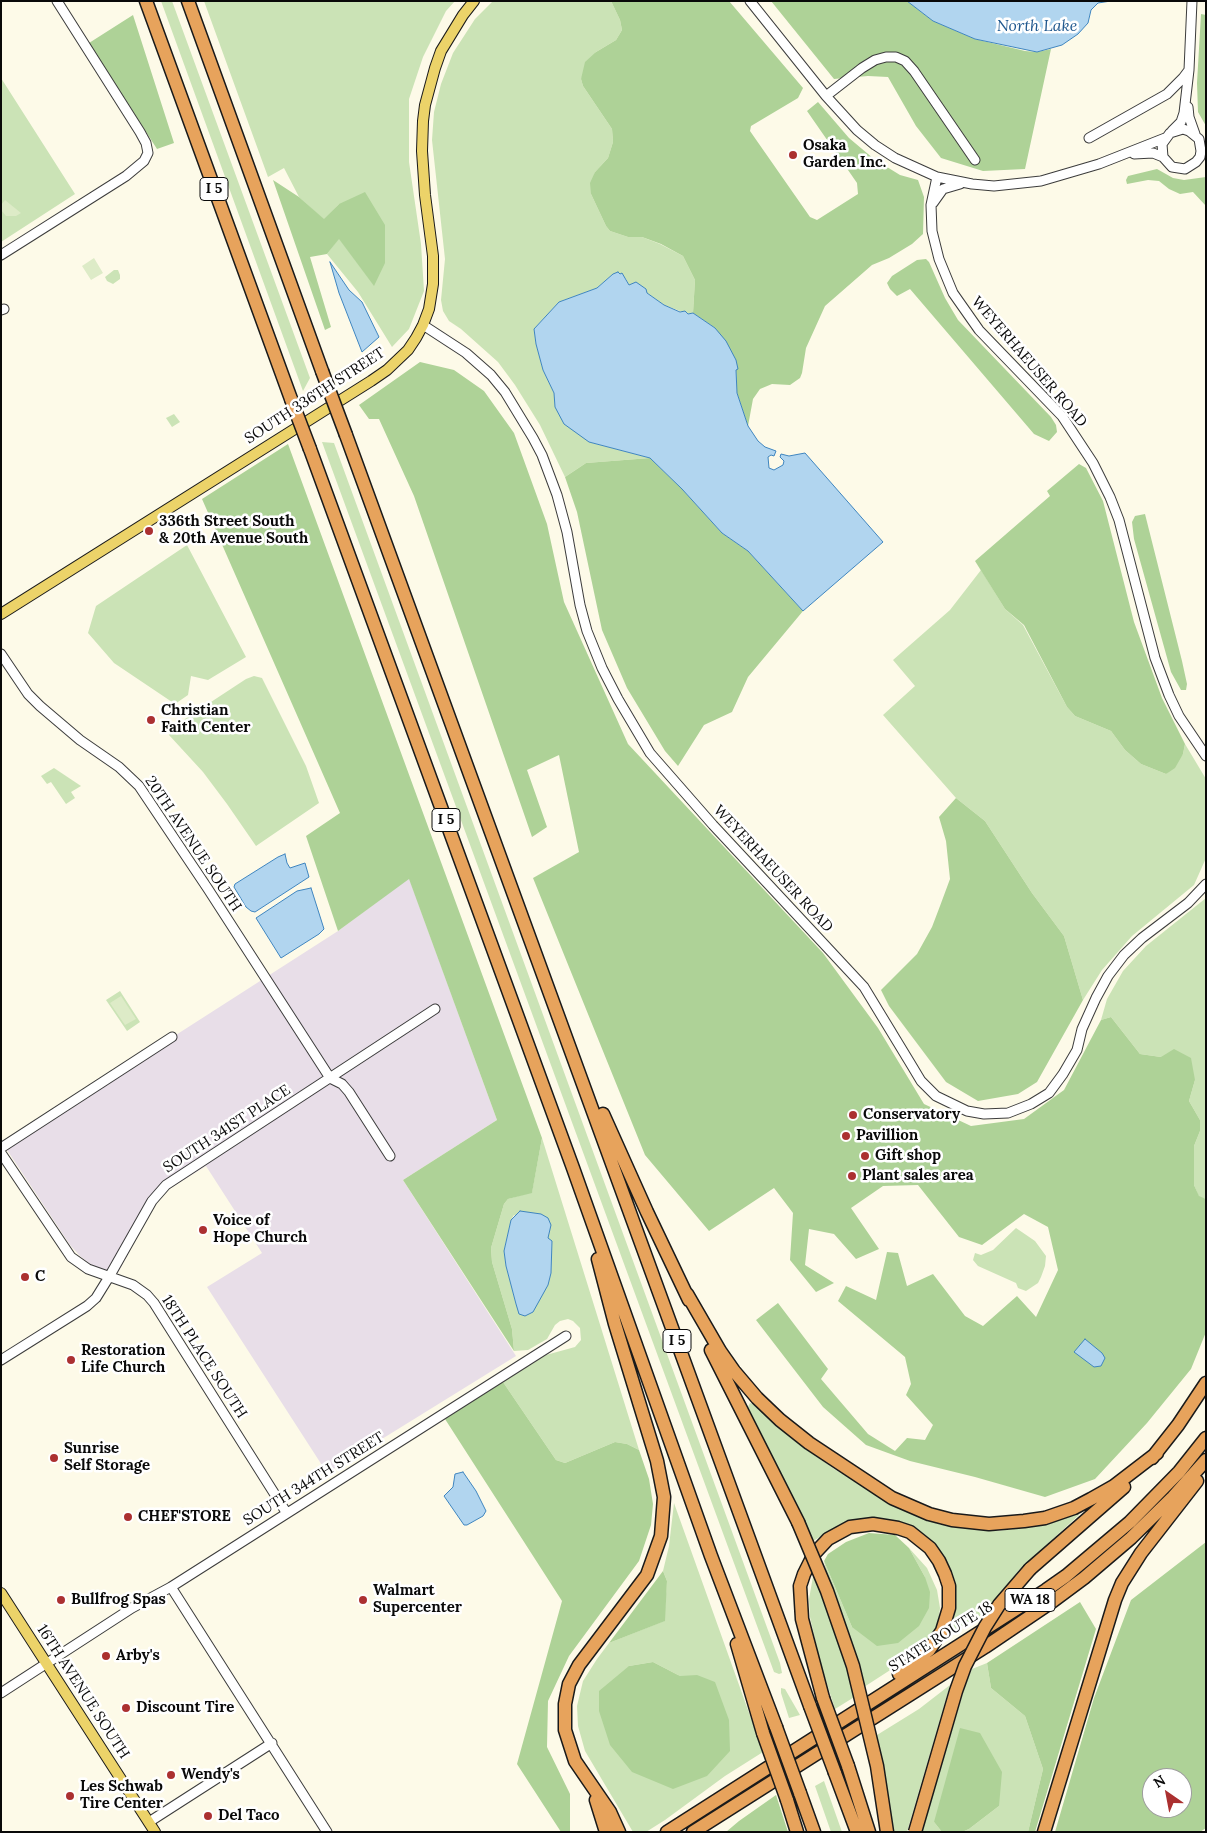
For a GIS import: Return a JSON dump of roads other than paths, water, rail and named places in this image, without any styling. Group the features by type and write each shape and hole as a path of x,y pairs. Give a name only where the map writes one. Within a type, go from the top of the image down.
{"highway":[{"name":"I 5","path":"146,1 573,1168 711,1556 814,1832"},
{"name":"I 5","path":"188,1 857,1832"},
{"path":"557,1009 709,1346 798,1522 827,1591 853,1666 877,1766 887,1832"},
{"path":"573,1168 615,1324 657,1461 664,1497 661,1536 646,1575 586,1654 573,1677 567,1693 564,1717 567,1738 575,1761 610,1812 619,1832"},
{"path":"687,1294 720,1351 734,1371 757,1398 780,1420 809,1443 892,1498 928,1514 952,1520 990,1524 1045,1518 1091,1500 1114,1486 1157,1453"},
{"path":"915,1832 965,1666 985,1627 999,1605 1030,1569 1124,1486 1157,1453 1206,1383"},
{"name":"STATE ROUTE 18","path":"667,1832 827,1728 1046,1590 1083,1563 1152,1500 1179,1472 1206,1438"},
{"name":"STATE ROUTE 18","path":"693,1832 1053,1602 1132,1538 1206,1460"},
{"path":"1044,1832 1115,1600 1122,1583 1141,1553 1206,1470"},
{"path":"827,1728 853,1706 920,1658 937,1639 942,1630 949,1608 949,1586 939,1561 930,1548 910,1532 873,1524 850,1528 828,1539 814,1554 800,1586 801,1611 823,1698 848,1766 869,1832"},
{"path":"711,1556 764,1733 797,1832"},
{"path":"590,1783 606,1832"},
{"path":"707,1832 766,1785"}],"main road":[{"name":"SOUTH 336TH STREET","path":"1,614 388,370 408,350 423,325 429,309 434,274 423,167 422,136 425,105 434,68 441,51 474,1"},
{"name":"16TH AVENUE SOUTH","path":"1,1593 155,1832"}],"street":[{"path":"1,255 126,176 144,162 148,153 140,132 57,1"},
{"path":"750,1 826,96 857,130 895,158 937,177 967,183 1010,185 1041,182 1072,174 1122,156 1183,129 1197,137 1206,147"},
{"path":"1192,1 1189,70 1183,117 1168,135 1162,151 1172,167 1179,169 1206,163"},
{"path":"826,96 875,60 896,57 905,61 914,71 975,160"},
{"path":"1089,138 1167,94 1189,70"},
{"path":"1187,89 1188,117 1201,151 1192,166"},
{"path":"1122,156 1148,152 1164,157"},
{"name":"WEYERHAEUSER ROAD","path":"937,177 932,205 935,245 953,294 979,330 1062,416 1093,463 1110,497 1123,534 1156,658 1179,716 1206,756"},
{"path":"932,205 943,189 967,183"},
{"name":"WEYERHAEUSER ROAD","path":"423,325 466,353 491,375 505,392 542,455 557,495 567,532 580,605 587,631 602,668 650,754 713,825 864,987 921,1080 936,1096 967,1112 984,1114 1008,1113 1031,1104 1049,1092 1063,1074 1077,1050 1096,998 1108,976 1124,955 1142,938 1188,903 1206,884"},
{"name":"20TH AVENUE SOUTH","path":"1,654 23,687 40,706 74,735 120,767 139,786 330,1078"},
{"name":"SOUTH 341ST PLACE","path":"1,1360 90,1303 98,1295 152,1200 166,1185 435,1009"},
{"path":"1,1148 172,1037"},
{"path":"330,1078 342,1084 350,1092 390,1156"},
{"name":"18TH PLACE SOUTH","path":"1,1153 68,1254 88,1269 140,1289 154,1304 286,1512"},
{"name":"SOUTH 344TH STREET","path":"1,1694 132,1608 171,1586 566,1336"},
{"path":"171,1586 327,1832"},
{"path":"149,1822 272,1743"}],"water":[{"name":"North Lake","path":"907,1 1111,1 1098,3 1091,10 1088,23 1078,34 1062,45 1037,52 975,39 933,21"},
{"path":"330,262 349,290 362,302 379,337 362,352 339,293"},
{"path":"618,272 622,273 629,285 636,282 646,289 647,293 664,305 680,312 693,313 715,328 726,341 736,360 738,369 736,370 737,393 748,426 758,441 765,447 776,451 774,456 768,457 769,468 774,470 783,465 784,461 780,457 781,454 789,456 805,453 883,542 803,611 748,551 722,533 682,489 650,458 589,442 564,424 555,407 554,393 543,370 534,329 559,302 597,288"},
{"path":"285,854 290,868 305,863 309,877 255,912 251,911 246,907 234,887 235,884"},
{"path":"311,888 324,929 281,958 256,918 297,891"},
{"path":"520,1211 541,1214 548,1218 551,1225 548,1238 552,1241 551,1273 548,1285 533,1312 525,1316 519,1314 506,1266 504,1251 511,1220"},
{"path":"1085,1339 1102,1353 1105,1358 1101,1366 1094,1367 1074,1352"},
{"path":"463,1472 476,1491 486,1511 483,1516 467,1525 464,1525 444,1496 453,1487 455,1474"}],"place":[{"name":"Osaka Garden Inc.","path":"793,155"},
{"name":"336th Street South & 20th Avenue South","path":"149,531"},
{"name":"Christian Faith Center","path":"151,720"},
{"name":"Conservatory","path":"853,1115"},
{"name":"Pavillion","path":"846,1136"},
{"name":"Gift shop","path":"865,1156"},
{"name":"Plant sales area","path":"852,1176"},
{"name":"Voice of Hope Church","path":"203,1230"},
{"name":"C","path":"25,1277"},
{"name":"Restoration Life Church","path":"71,1360"},
{"name":"Sunrise Self Storage","path":"54,1458"},
{"name":"CHEF'STORE","path":"128,1517"},
{"name":"Bullfrog Spas","path":"61,1600"},
{"name":"Walmart Supercenter","path":"363,1600"},
{"name":"Arby's","path":"106,1656"},
{"name":"Discount Tire","path":"126,1708"},
{"name":"Wendy's","path":"171,1775"},
{"name":"Les Schwab Tire Center","path":"70,1796"},
{"name":"Del Taco","path":"208,1816"}]}
